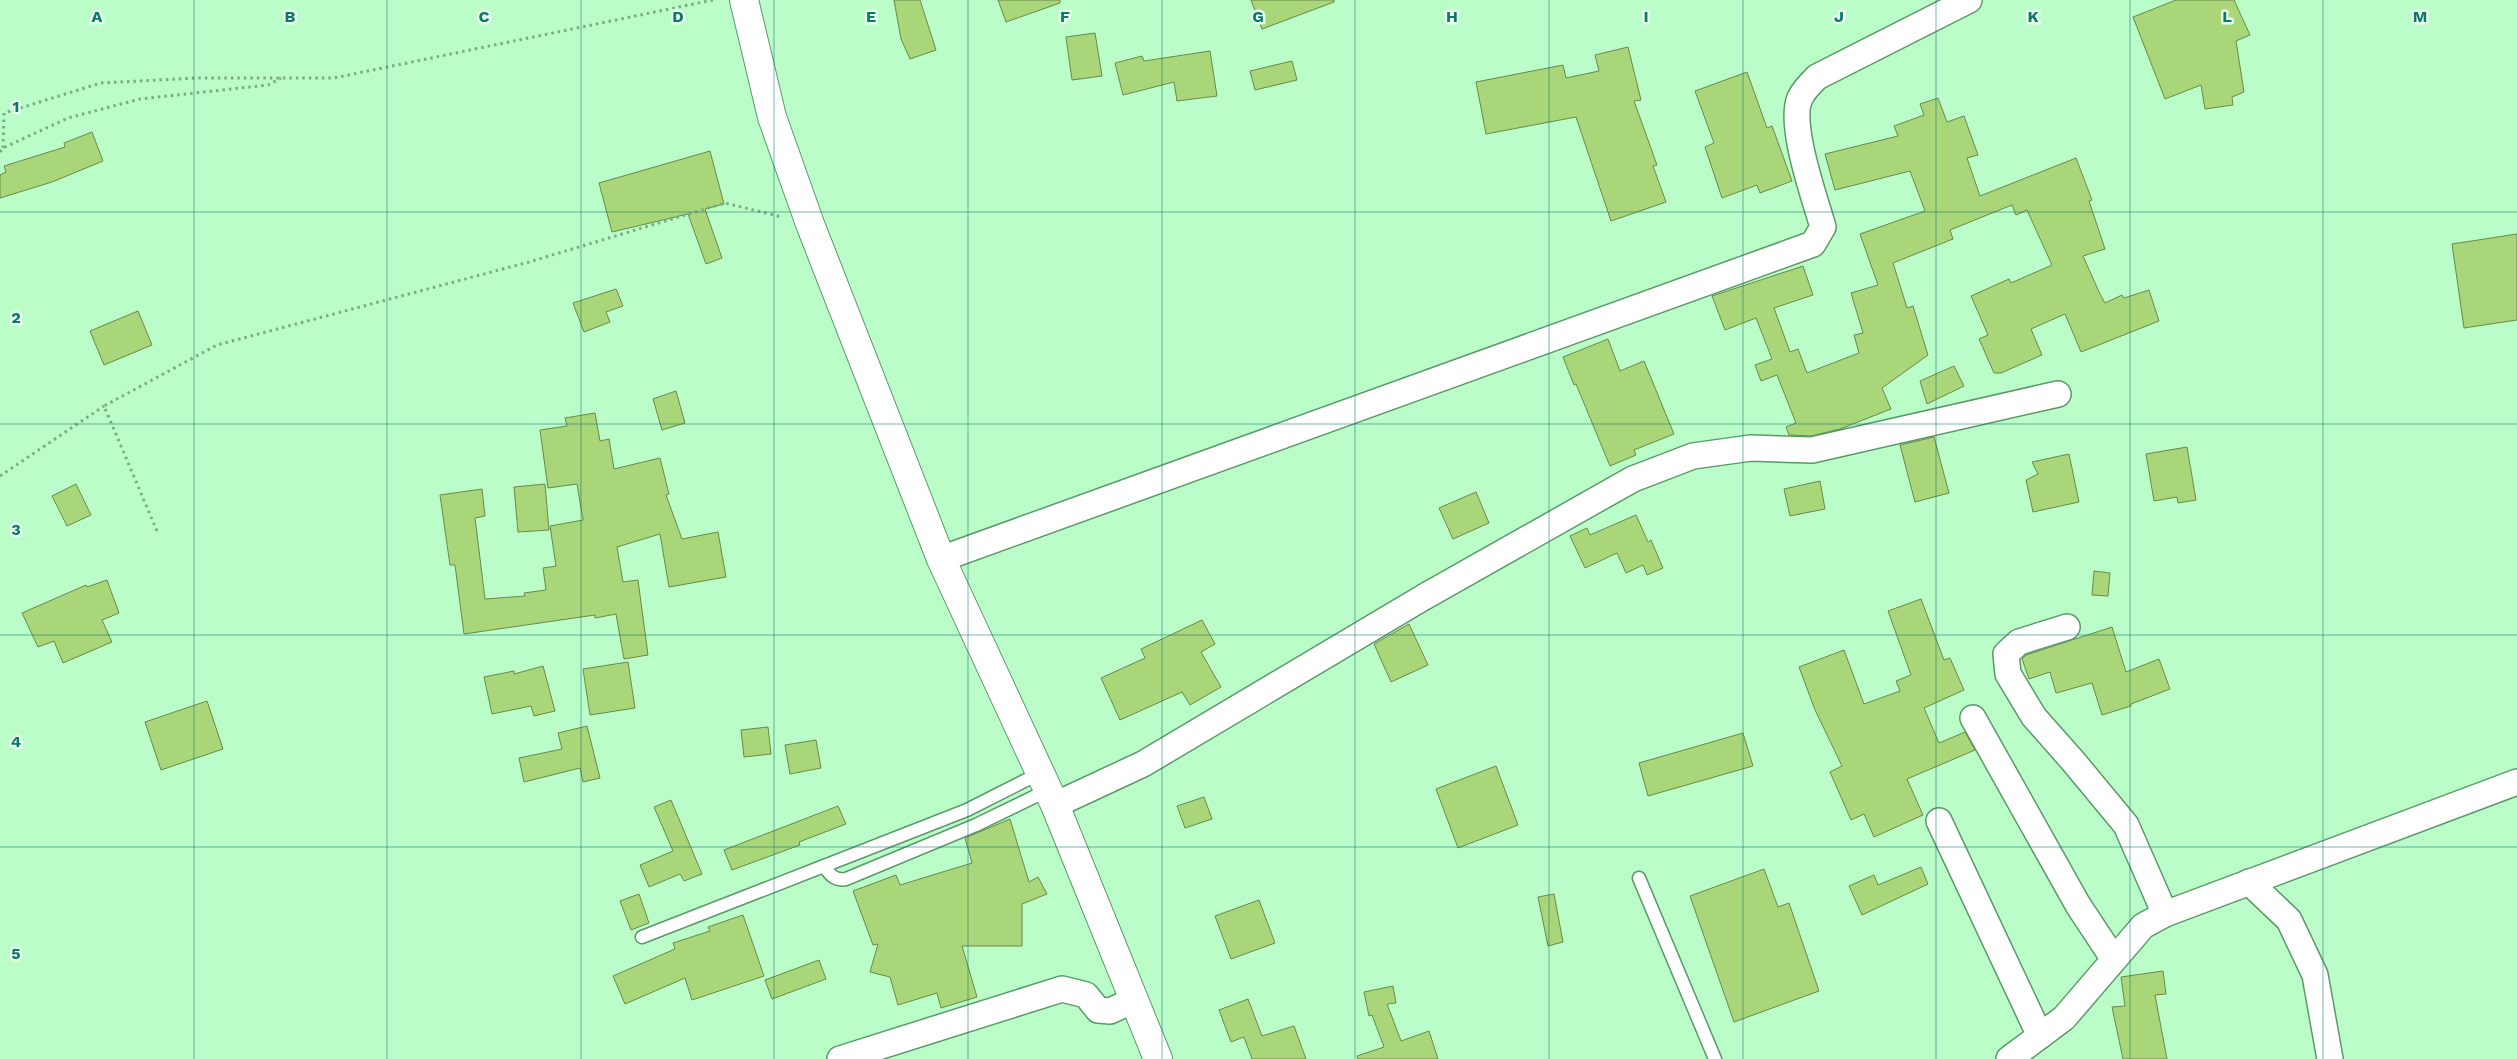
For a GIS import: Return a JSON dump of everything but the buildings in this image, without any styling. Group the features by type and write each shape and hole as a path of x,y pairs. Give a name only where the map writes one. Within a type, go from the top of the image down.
{"main road":[{"path":"744,0 772,117 810,224 941,559 1048,790 1158,1059"}],"street":[{"path":"941,559 1813,244 1823,228 1801,149 1797,122 1799,99 1816,77 1969,0"},
{"path":"1048,790 1143,764 1424,597 1633,479 1693,456 1751,448 1812,450 2058,394"},
{"path":"2067,627 2019,642 2006,654 2008,674 2034,717 2073,760 2126,825 2165,914"},
{"path":"1973,718 2078,905 2113,958"},
{"path":"2009,1059 2064,1018 2113,958 2143,926 2165,914 2517,782"},
{"path":"1939,821 2040,1036"},
{"path":"2249,882 2289,920 2315,975 2330,1059"},
{"path":"840,1059 1062,989 1086,995 1098,1010 1110,1012 1134,1000"}],"lane":[{"path":"824,866 830,875 838,880 846,879 976,825 1048,790"},
{"path":"642,937 967,810 1048,790"},
{"path":"1640,878 1715,1059"}],"path":[{"path":"1,150 4,113 101,83 196,78 334,78 713,0"},
{"path":"1,150 68,118 140,99 268,85 281,78"},
{"path":"0,476 104,406 217,345 529,262 725,203 810,224"},
{"path":"104,406 157,531"}]}
